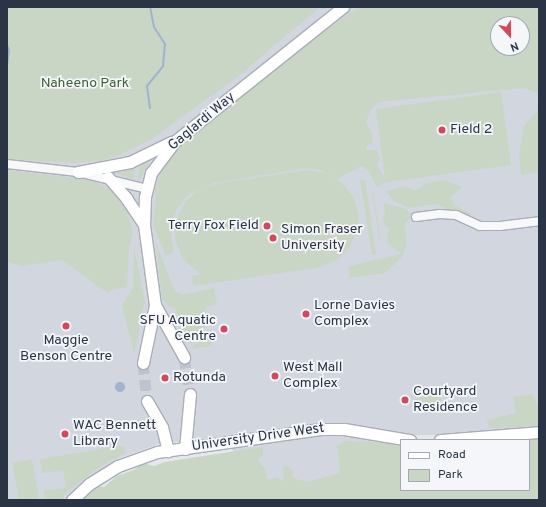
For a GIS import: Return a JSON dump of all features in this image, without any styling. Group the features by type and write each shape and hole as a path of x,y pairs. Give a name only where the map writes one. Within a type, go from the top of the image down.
{"street":[{"name":"Gaglardi Way","path":"144,363 155,305 144,225 147,189 151,173 175,141 343,7"},
{"path":"78,172 130,162 175,141"},
{"path":"7,164 108,177 147,189"},
{"path":"108,177 126,198 144,225"},
{"path":"416,217 440,214 456,215 480,226 500,226 539,221"},
{"name":"Gaglardi Way","path":"155,305 184,357"},
{"path":"176,450 190,394"},
{"path":"147,401 176,450"},
{"name":"University Drive West","path":"72,500 89,484 118,466 139,457 176,450 320,429 344,429 404,439"},
{"path":"452,439 539,432"}],"shaded area":[{"name":"Simon Fraser University","path":"7,7 539,7 539,428 458,435 407,435 389,432 344,490 277,500 221,437 159,444 120,458 87,479 66,500 7,500"}],"green space":[{"name":"Naheeno Park","path":"7,7 320,7 241,74 152,139 117,156 101,161 74,163 7,159"},
{"path":"359,7 539,7 539,94 524,88 379,102 370,111 366,123 373,135 372,143 366,146 367,150 377,150 380,159 377,165 385,179 376,109 501,92 511,165 386,182 377,187 368,170 362,166 337,179 321,170 307,168 214,183 189,194 177,208 170,227 174,251 166,256 153,225 156,197 154,194 161,169 176,148 299,49"},
{"path":"539,109 539,172 521,175 519,154 524,126"},
{"path":"152,157 140,180 137,180 141,163"},
{"path":"136,164 133,179 111,172 112,171"},
{"path":"7,170 91,180 112,191 128,213 133,234 129,248 127,287 111,290 108,293 62,260 22,266 7,262"},
{"name":"Terry Fox Field","path":"307,170 326,173 342,183 354,198 359,217 357,233 349,248 337,260 321,267 193,286 192,276 200,274 182,258 175,239 176,219 186,201 201,188 221,183"},
{"path":"365,179 376,254 372,255 360,180"},
{"path":"444,180 462,187 450,198 457,207 471,213 471,218 436,204 409,208 394,201 386,191 406,186 416,191 424,184"},
{"path":"372,191 381,241 380,242"},
{"path":"384,203 406,209 413,217 405,223 407,244 401,258 385,273 350,278 349,266 402,254 388,243 387,234 390,228 385,226 383,218 385,214"},
{"path":"156,243 175,292 182,295 214,288 217,304 208,306 206,309 207,326 191,344 181,327 175,308 170,307 162,299"},
{"path":"134,247 145,302 139,320 139,334 134,352 122,305 133,288"},
{"path":"206,336 210,337 212,346 190,349"},
{"path":"440,393 442,401 416,407 414,400"},
{"path":"533,394 539,410 539,426 490,428 486,420 516,413 513,397"},
{"path":"539,435 539,500 79,500 97,486 104,487 117,476 134,470 143,463 154,466 165,462 263,447 263,455 258,459 266,470 267,480 278,477 281,481 284,479 283,467 287,466 293,471 293,478 307,482 340,473 337,446 344,441 400,443 400,491 530,491 530,439 499,439"},
{"path":"119,446 124,447 126,452 94,471 67,492 62,500 45,500 44,491 66,488 63,470 42,473 40,459"},
{"path":"32,459 39,500 19,500 12,462"}],"water":[{"path":"118,382 122,382 124,383 124,391 118,392 115,389 115,385"}],"waterway":[{"path":"150,7 154,27 165,44 163,66 147,86 150,108"},
{"path":"7,45 9,50 7,66"}],"tunnel":[{"path":"184,357 190,394"},
{"path":"143,363 147,401"}],"place":[{"name":"Field 2","path":"442,130"},
{"name":"Terry Fox Field","path":"267,226"},
{"name":"Simon Fraser University","path":"273,238"},
{"name":"Lorne Davies Complex","path":"306,314"},
{"name":"Maggie Benson Centre","path":"66,326"},
{"name":"SFU Aquatic Centre","path":"224,329"},
{"name":"West Mall Complex","path":"275,376"},
{"name":"Rotunda","path":"165,378"},
{"name":"Courtyard Residence","path":"405,400"},
{"name":"WAC Bennett Library","path":"65,434"}]}
